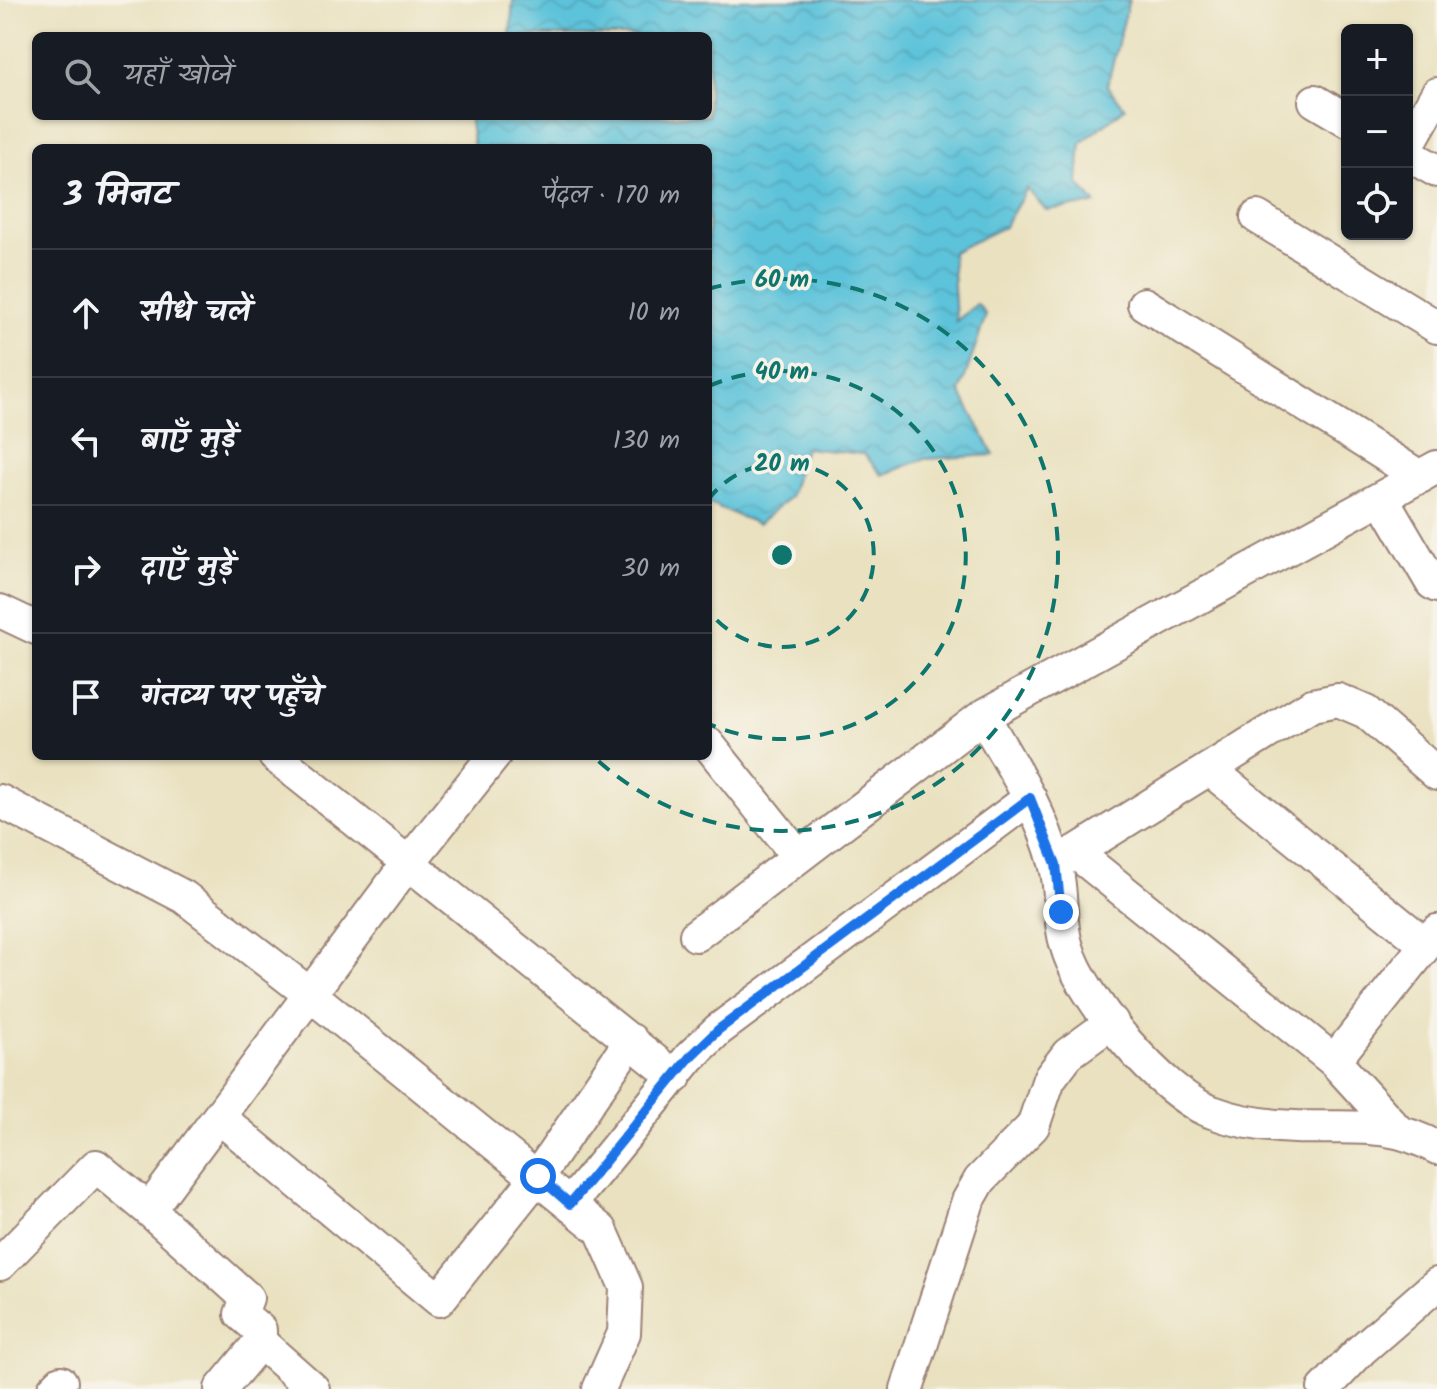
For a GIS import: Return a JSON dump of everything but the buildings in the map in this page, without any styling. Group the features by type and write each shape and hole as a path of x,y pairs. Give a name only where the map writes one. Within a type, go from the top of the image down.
{"street":[{"path":"1413,136 1437,94"},
{"path":"1315,101 1341,116"},
{"path":"1413,157 1437,171"},
{"path":"1257,217 1437,327"},
{"path":"696,935 983,716 1428,472 1144,304"},
{"path":"1382,498 1432,583 1437,586"},
{"path":"0,611 32,626"},
{"path":"1065,858 1312,705 1338,700 1366,712 1437,774"},
{"path":"983,716 1065,858 1334,1061 1397,1130"},
{"path":"712,749 797,855"},
{"path":"280,760 675,1077"},
{"path":"149,1210 408,864 491,760"},
{"path":"1209,769 1431,938 1334,1061"},
{"path":"570,1204 718,1030 1030,798"},
{"path":"0,801 184,897 538,1176 601,1230 626,1287 624,1333 599,1389"},
{"path":"1065,858 1067,948 1083,981 1119,1033 1169,1087 1207,1111 1236,1120 1296,1127 1355,1126 1397,1130 1437,1148"},
{"path":"907,1389 968,1201 980,1180 1033,1126 1049,1079 1068,1054 1112,1022"},
{"path":"219,1117 439,1300 538,1176 631,1040"},
{"path":"0,1264 96,1166 247,1298 241,1314 260,1330 260,1342 221,1389"},
{"path":"1334,1386 1361,1350 1437,1284"},
{"path":"260,1342 313,1389"}],"water":[{"path":"513,0 1129,0 1107,86 1125,108 1081,143 1078,183 1096,204 1046,210 1027,189 1004,227 952,252 956,321 977,304 986,315 960,392 994,455 924,459 882,475 864,454 805,448 790,497 758,524 712,505 712,144 473,144 470,120 712,120 712,32 510,32"}],"route":[{"path":"538,1176 570,1204 690,1057 718,1030 1030,798 1056,864 1061,912"}]}
